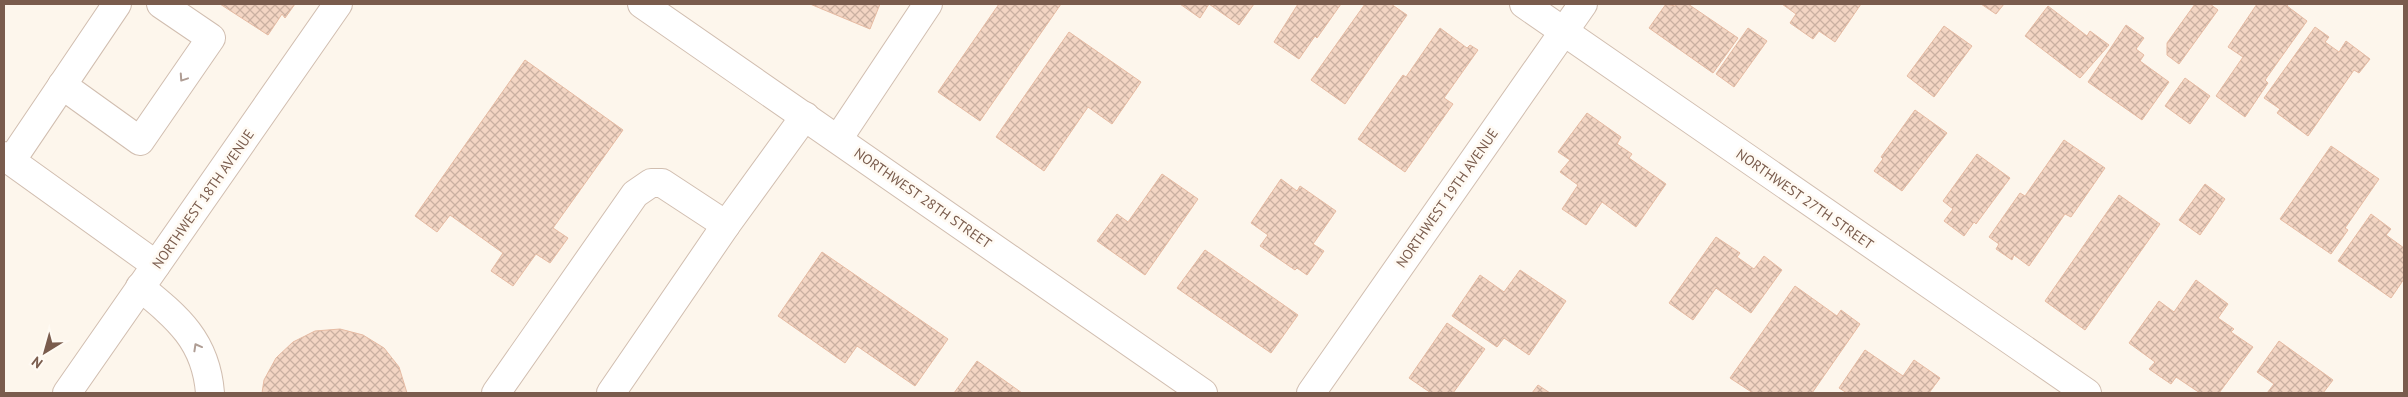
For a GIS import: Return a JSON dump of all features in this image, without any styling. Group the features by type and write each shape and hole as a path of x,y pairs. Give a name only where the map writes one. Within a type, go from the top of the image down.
{"street":[{"path":"117,4 62,85 7,159 156,265"},
{"path":"62,85 140,140 211,38 162,4"},
{"name":"NORTHWEST 18TH AVENUE","path":"66,393 338,4"},
{"name":"NORTHWEST 28TH STREET","path":"642,4 1203,393"},
{"path":"838,139 928,4"},
{"name":"NORTHWEST 27TH STREET","path":"1524,4 2087,393"},
{"name":"NORTHWEST 19TH AVENUE","path":"1311,393 1583,4"},
{"path":"611,393 726,226 805,116"},
{"path":"496,393 635,194 651,183 662,184 726,226"},
{"path":"140,287 177,318 199,348 209,375 210,393"}],"building":[{"path":"220,4 295,4 285,18 282,14 268,35"},
{"path":"810,4 880,4 870,29"},
{"path":"999,4 1061,4 980,121 938,92"},
{"path":"1180,4 1209,4 1200,18"},
{"path":"1209,4 1254,4 1239,25"},
{"path":"1298,4 1341,4 1317,38 1315,36 1299,59 1274,42"},
{"path":"1365,4 1391,4 1407,15 1345,104 1311,80"},
{"path":"1666,4 1675,6 1677,4 1688,4 1738,38 1713,73 1649,28"},
{"path":"1782,4 1861,4 1835,42 1819,31 1813,39 1790,23 1796,14"},
{"path":"1981,4 2004,4 1996,14"},
{"path":"2195,4 2210,4 2218,10 2179,64 2167,55 2167,43"},
{"path":"2257,4 2288,4 2287,6 2307,21 2265,80 2268,83 2245,117 2216,96 2243,57 2228,47"},
{"path":"2048,6 2087,36 2090,31 2109,45 2080,78 2025,36"},
{"path":"2126,25 2144,38 2136,49 2144,55 2140,61 2169,82 2142,120 2088,82"},
{"path":"1944,26 1972,46 1934,97 1907,76"},
{"path":"2315,27 2329,37 2325,42 2339,52 2346,41 2370,59 2359,73 2354,70 2308,136 2277,113 2280,109 2264,98"},
{"path":"1440,28 1467,48 1470,45 1478,50 1444,98 1453,104 1405,172 1358,139 1403,75 1406,77"},
{"path":"1748,28 1767,41 1734,87 1716,74"},
{"path":"1069,32 1141,82 1112,124 1088,107 1044,171 996,137"},
{"path":"525,60 623,130 553,228 568,238 550,263 536,254 513,286 491,271 503,253 450,215 437,232 415,216"},
{"path":"2185,78 2210,96 2190,124 2165,106"},
{"path":"1915,110 1947,133 1902,191 1874,171 1883,159 1881,157"},
{"path":"1587,113 1621,137 1617,144 1632,154 1629,158 1666,184 1636,227 1602,202 1586,225 1562,209 1578,185 1560,172 1570,160 1558,152"},
{"path":"2064,140 2105,168 2071,217 2065,214 2029,266 2014,255 2012,260 1996,249 1999,244 1989,237 2020,193 2025,196"},
{"path":"2331,146 2379,179 2345,228 2348,230 2331,254 2280,219"},
{"path":"1977,154 2010,178 1976,224 1974,222 1964,236 1944,221 1953,209 1943,201"},
{"path":"1162,174 1198,199 1145,275 1097,241 1117,214 1128,222"},
{"path":"1281,179 1297,191 1300,186 1336,211 1313,244 1324,251 1307,275 1297,268 1295,270 1260,246 1268,235 1251,223"},
{"path":"2205,184 2225,199 2200,235 2179,220"},
{"path":"2119,195 2160,224 2085,330 2045,301"},
{"path":"2371,214 2391,229 2386,235 2404,248 2404,279 2391,298 2338,261"},
{"path":"1716,237 1740,253 1737,257 1754,269 1764,256 1782,270 1751,313 1716,288 1693,320 1669,303"},
{"path":"1205,250 1298,315 1271,353 1177,288"},
{"path":"822,252 948,339 915,386 857,346 845,363 778,316"},
{"path":"1520,270 1566,301 1529,355 1504,338 1497,347 1452,316 1480,275 1504,292"},
{"path":"2196,280 2228,304 2218,318 2234,329 2231,332 2253,347 2219,393 2200,393 2176,377 2171,384 2149,369 2155,362 2129,343 2159,301 2174,312"},
{"path":"1795,286 1837,316 1841,310 1860,324 1812,393 1753,393 1730,378"},
{"path":"1447,323 1485,349 1453,393 1431,393 1409,378"},
{"path":"340,329 363,335 384,348 399,367 407,393 262,393 264,380 276,358 293,342 315,331"},
{"path":"2279,341 2333,380 2323,393 2267,393 2274,384 2257,372"},
{"path":"1865,350 1903,376 1914,360 1940,378 1929,393 1847,393 1839,388"},
{"path":"977,361 1022,393 954,393"},
{"path":"1538,385 1550,393 1532,393"}]}
